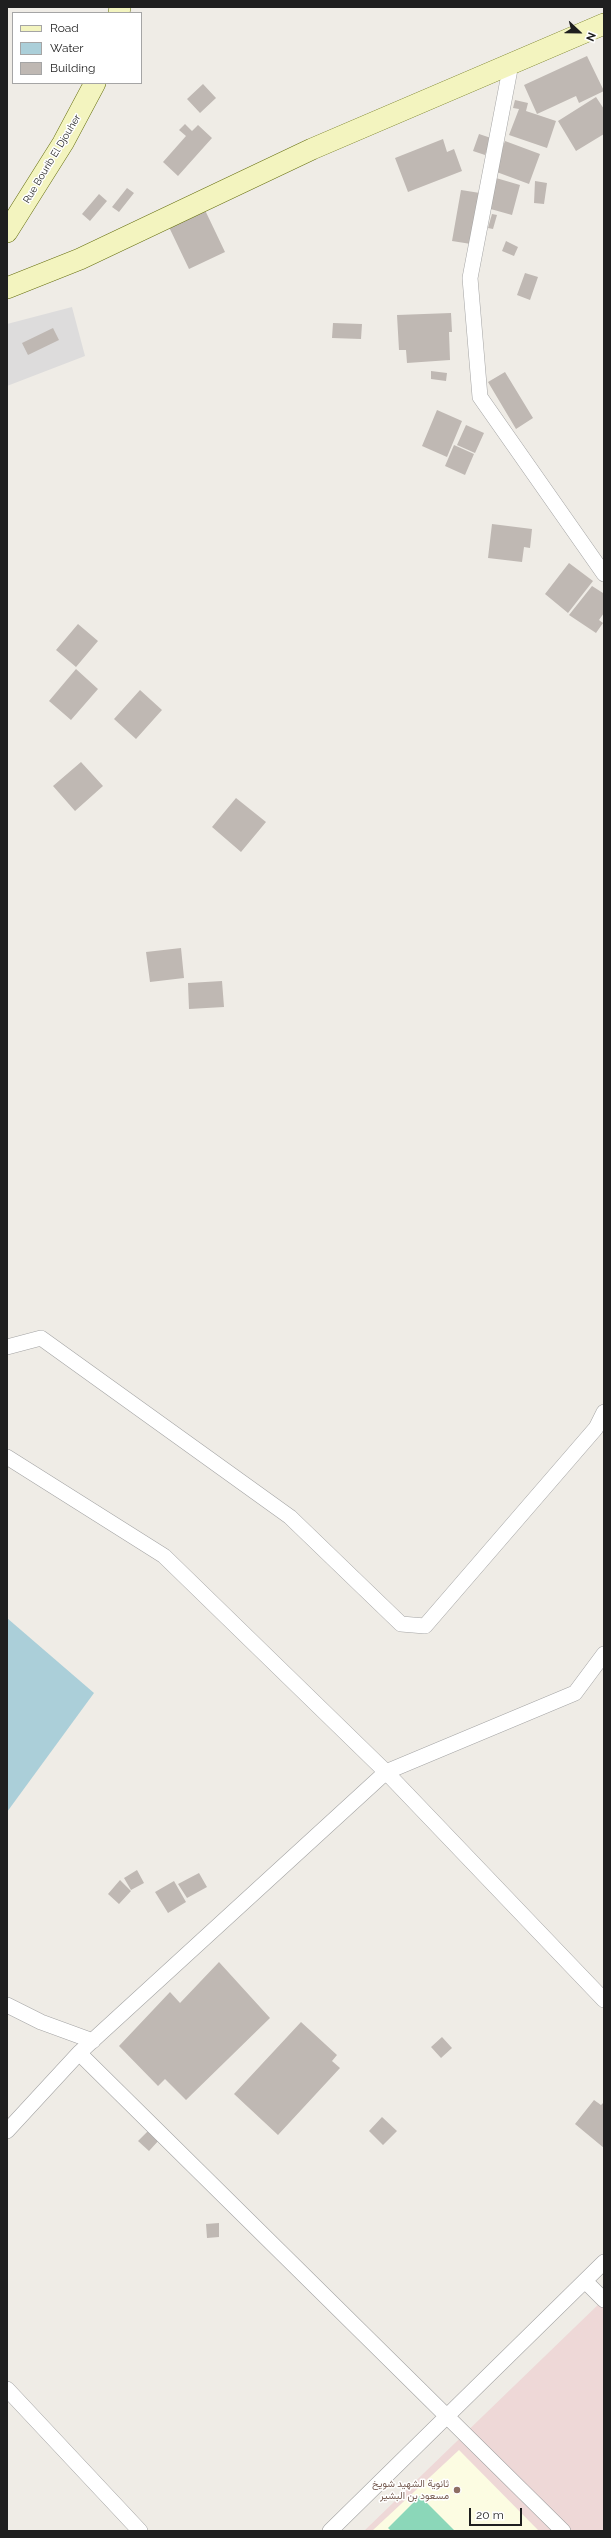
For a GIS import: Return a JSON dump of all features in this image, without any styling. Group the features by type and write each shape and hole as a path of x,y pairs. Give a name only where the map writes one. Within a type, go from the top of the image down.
{"main road":[{"path":"7,288 80,259 312,148 604,24"},
{"name":"Rue Bourib El Djouher","path":"7,232 63,144 94,84"}],"street":[{"path":"511,64 470,278 480,397 604,574"},
{"path":"7,1347 41,1338 290,1517 401,1624 425,1626 596,1428 604,1412"},
{"path":"7,1457 164,1556 386,1772 604,2000"},
{"path":"7,2131 80,2053 386,1772 575,1693 604,1654"},
{"path":"7,2005 41,2022 93,2041"},
{"path":"80,2053 563,2531"},
{"path":"330,2531 604,2262"},
{"path":"585,2281 604,2300"},
{"path":"7,2389 140,2531"}],"shaded area":[{"path":"72,307 85,356 7,386 7,324"},
{"path":"604,2299 604,2531 364,2531"},
{"name":"ثانوية الشهيد شويخ مسعود بن البشير","path":"459,2450 539,2531 372,2531"}],"green space":[{"path":"420,2496 455,2531 391,2531 388,2528"}],"water":[{"path":"7,1618 94,1693 7,1812"}],"building":[{"path":"587,56 604,91 579,103 576,96 537,114 524,85"},
{"path":"203,84 216,98 200,113 187,99"},
{"path":"596,97 604,109 604,134 576,151 558,121"},
{"path":"515,100 528,103 526,111 556,121 547,148 509,135 519,109 513,108"},
{"path":"185,124 192,131 198,125 212,138 178,176 163,162 186,136 179,130"},
{"path":"479,134 491,138 485,155 473,151"},
{"path":"443,139 447,152 454,149 462,171 408,192 395,158"},
{"path":"505,141 540,154 529,184 494,171"},
{"path":"496,178 520,185 512,215 487,208"},
{"path":"535,181 547,183 544,204 534,203"},
{"path":"127,188 134,193 119,212 112,207"},
{"path":"461,190 480,193 471,244 452,241"},
{"path":"99,194 107,201 90,221 82,214"},
{"path":"204,208 225,252 189,269 168,225"},
{"path":"492,214 497,215 493,229 488,228"},
{"path":"506,241 518,247 514,256 502,251"},
{"path":"525,273 538,277 530,300 517,295"},
{"path":"451,313 452,332 449,332 450,360 407,363 406,350 399,350 397,315"},
{"path":"333,323 362,324 361,339 332,338"},
{"path":"53,328 59,340 28,355 22,343"},
{"path":"431,371 447,373 446,381 431,379"},
{"path":"505,372 533,418 516,429 488,382"},
{"path":"437,410 462,421 447,457 422,446"},
{"path":"466,425 484,433 475,453 457,445"},
{"path":"454,445 474,454 465,475 445,466"},
{"path":"492,524 532,529 530,548 524,547 522,562 488,558"},
{"path":"569,563 593,581 568,613 545,594"},
{"path":"592,586 603,593 604,591 604,613 599,620 603,623 596,633 569,615"},
{"path":"78,624 98,641 76,667 56,650"},
{"path":"76,669 98,689 71,720 49,701"},
{"path":"140,690 162,710 136,739 114,719"},
{"path":"81,762 103,786 75,811 53,786"},
{"path":"236,798 266,822 241,852 212,827"},
{"path":"181,948 184,978 150,982 146,952"},
{"path":"222,981 224,1007 189,1009 188,983"},
{"path":"137,1870 144,1883 131,1890 124,1878"},
{"path":"199,1873 207,1887 187,1898 178,1884"},
{"path":"120,1880 131,1891 119,1904 108,1894"},
{"path":"174,1881 186,1902 168,1913 155,1892"},
{"path":"219,1962 270,2018 186,2100 165,2079 158,2086 119,2046 170,1992 180,2003"},
{"path":"301,2022 337,2055 332,2061 340,2068 278,2135 234,2094"},
{"path":"442,2037 452,2048 441,2058 431,2047"},
{"path":"594,2100 601,2105 604,2102 604,2148 575,2124"},
{"path":"382,2117 397,2131 383,2145 369,2131"},
{"path":"150,2129 160,2139 149,2151 138,2141"},
{"path":"219,2223 219,2237 207,2238 206,2224"}],"place":[{"name":"ثانوية الشهيد شويخ مسعود بن البشير","path":"457,2490"}]}
